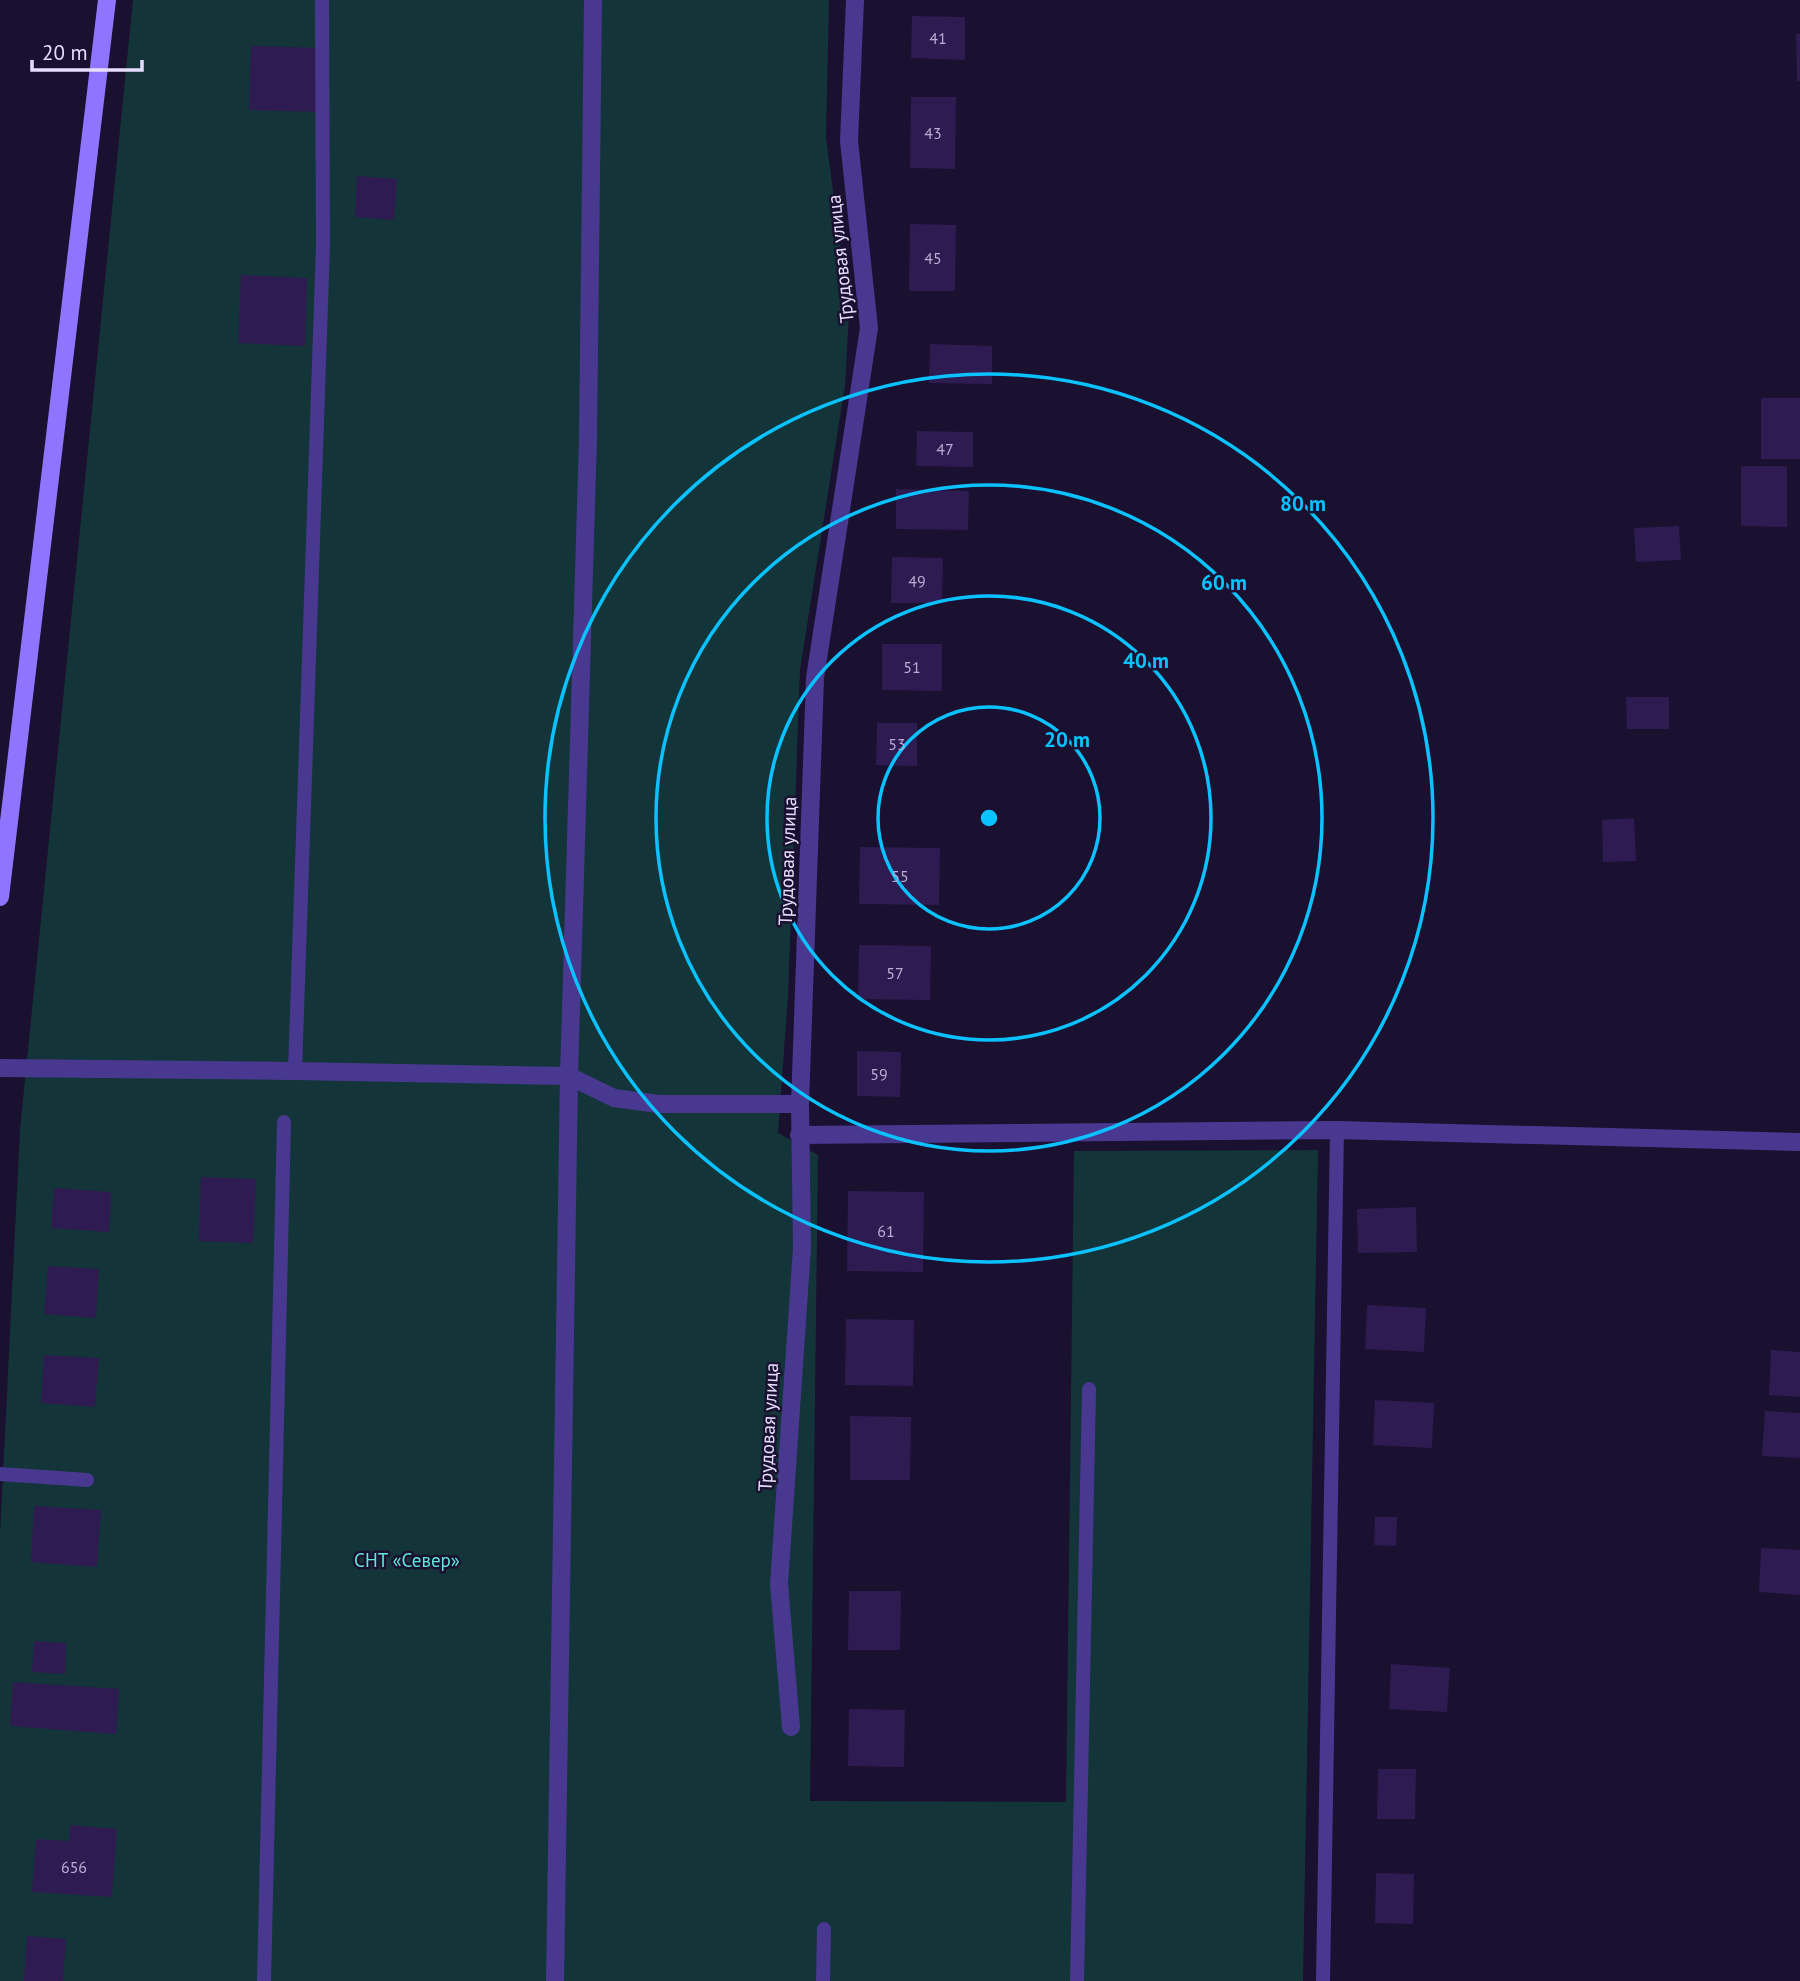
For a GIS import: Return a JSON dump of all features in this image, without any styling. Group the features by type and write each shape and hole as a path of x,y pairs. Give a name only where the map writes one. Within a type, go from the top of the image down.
{"street":[{"path":"0,897 107,0"},
{"path":"555,1981 569,1076 588,438 593,0"},
{"name":"Трудовая улица","path":"791,1727 779,1584 802,1248 799,1135 815,678 869,328 849,141 855,0"},
{"path":"0,1068 295,1070 569,1076 614,1098 658,1104 800,1104"},
{"path":"799,1135 1337,1130 1800,1142"}],"lane":[{"path":"295,1070 323,259 322,0"},
{"path":"264,1981 284,1122"},
{"path":"1323,1981 1337,1130"},
{"path":"1077,1981 1089,1389"},
{"path":"0,1474 87,1480"},
{"path":"823,1981 824,1929"}],"green space":[{"name":"СНТ «Север»","path":"133,0 829,0 826,137 849,314 845,385 800,670 788,996 778,1133 818,1155 810,1801 1066,1802 1074,1151 1318,1150 1303,1981 0,1981 0,1534 20,1130"}],"building":[{"path":"912,16 965,17 965,60 911,58"},
{"path":"1796,34 1800,34 1800,81 1797,81"},
{"path":"251,46 324,48 323,112 249,110"},
{"path":"911,97 956,97 955,169 910,168"},
{"path":"357,176 397,179 394,220 355,217"},
{"path":"910,224 956,225 955,291 909,291"},
{"path":"241,275 307,278 305,346 238,343"},
{"path":"930,344 992,346 992,384 929,383"},
{"path":"1761,398 1800,398 1800,459 1761,459"},
{"path":"917,431 973,432 973,467 916,466"},
{"path":"1741,466 1787,466 1787,527 1741,526"},
{"path":"896,489 969,491 968,530 896,529"},
{"path":"1679,526 1681,560 1636,562 1634,528"},
{"path":"892,557 943,558 942,603 891,603"},
{"path":"882,644 942,644 942,691 882,690"},
{"path":"1626,697 1669,697 1669,729 1627,729"},
{"path":"877,723 917,723 917,766 876,765"},
{"path":"1634,818 1636,861 1603,862 1602,820"},
{"path":"860,847 940,848 939,905 859,904"},
{"path":"859,945 931,946 930,1000 858,999"},
{"path":"857,1051 901,1052 900,1097 857,1096"},
{"path":"201,1177 256,1179 253,1243 199,1241"},
{"path":"54,1188 111,1192 109,1232 51,1228"},
{"path":"848,1191 924,1192 923,1272 847,1271"},
{"path":"1416,1207 1417,1252 1358,1253 1357,1209"},
{"path":"48,1266 99,1269 96,1318 44,1314"},
{"path":"1367,1305 1426,1308 1424,1352 1365,1349"},
{"path":"846,1319 914,1320 913,1386 845,1385"},
{"path":"1771,1350 1800,1352 1800,1397 1769,1395"},
{"path":"44,1355 99,1358 95,1407 41,1403"},
{"path":"1375,1400 1434,1403 1432,1448 1373,1445"},
{"path":"1765,1411 1800,1413 1800,1458 1762,1456"},
{"path":"850,1416 911,1417 910,1480 850,1480"},
{"path":"34,1506 101,1510 97,1567 31,1562"},
{"path":"1375,1517 1397,1517 1396,1546 1374,1545"},
{"path":"1761,1548 1800,1550 1800,1595 1759,1592"},
{"path":"849,1591 901,1591 900,1650 848,1650"},
{"path":"34,1641 66,1643 65,1674 32,1672"},
{"path":"1391,1664 1450,1668 1447,1712 1389,1709"},
{"path":"13,1682 119,1689 116,1734 10,1726"},
{"path":"849,1709 905,1710 904,1767 848,1766"},
{"path":"1378,1769 1416,1769 1415,1819 1377,1819"},
{"path":"70,1825 117,1829 112,1897 32,1892 36,1839 69,1841"},
{"path":"1376,1873 1414,1874 1413,1924 1375,1923"},
{"path":"27,1936 66,1939 63,1981 24,1981"}]}
